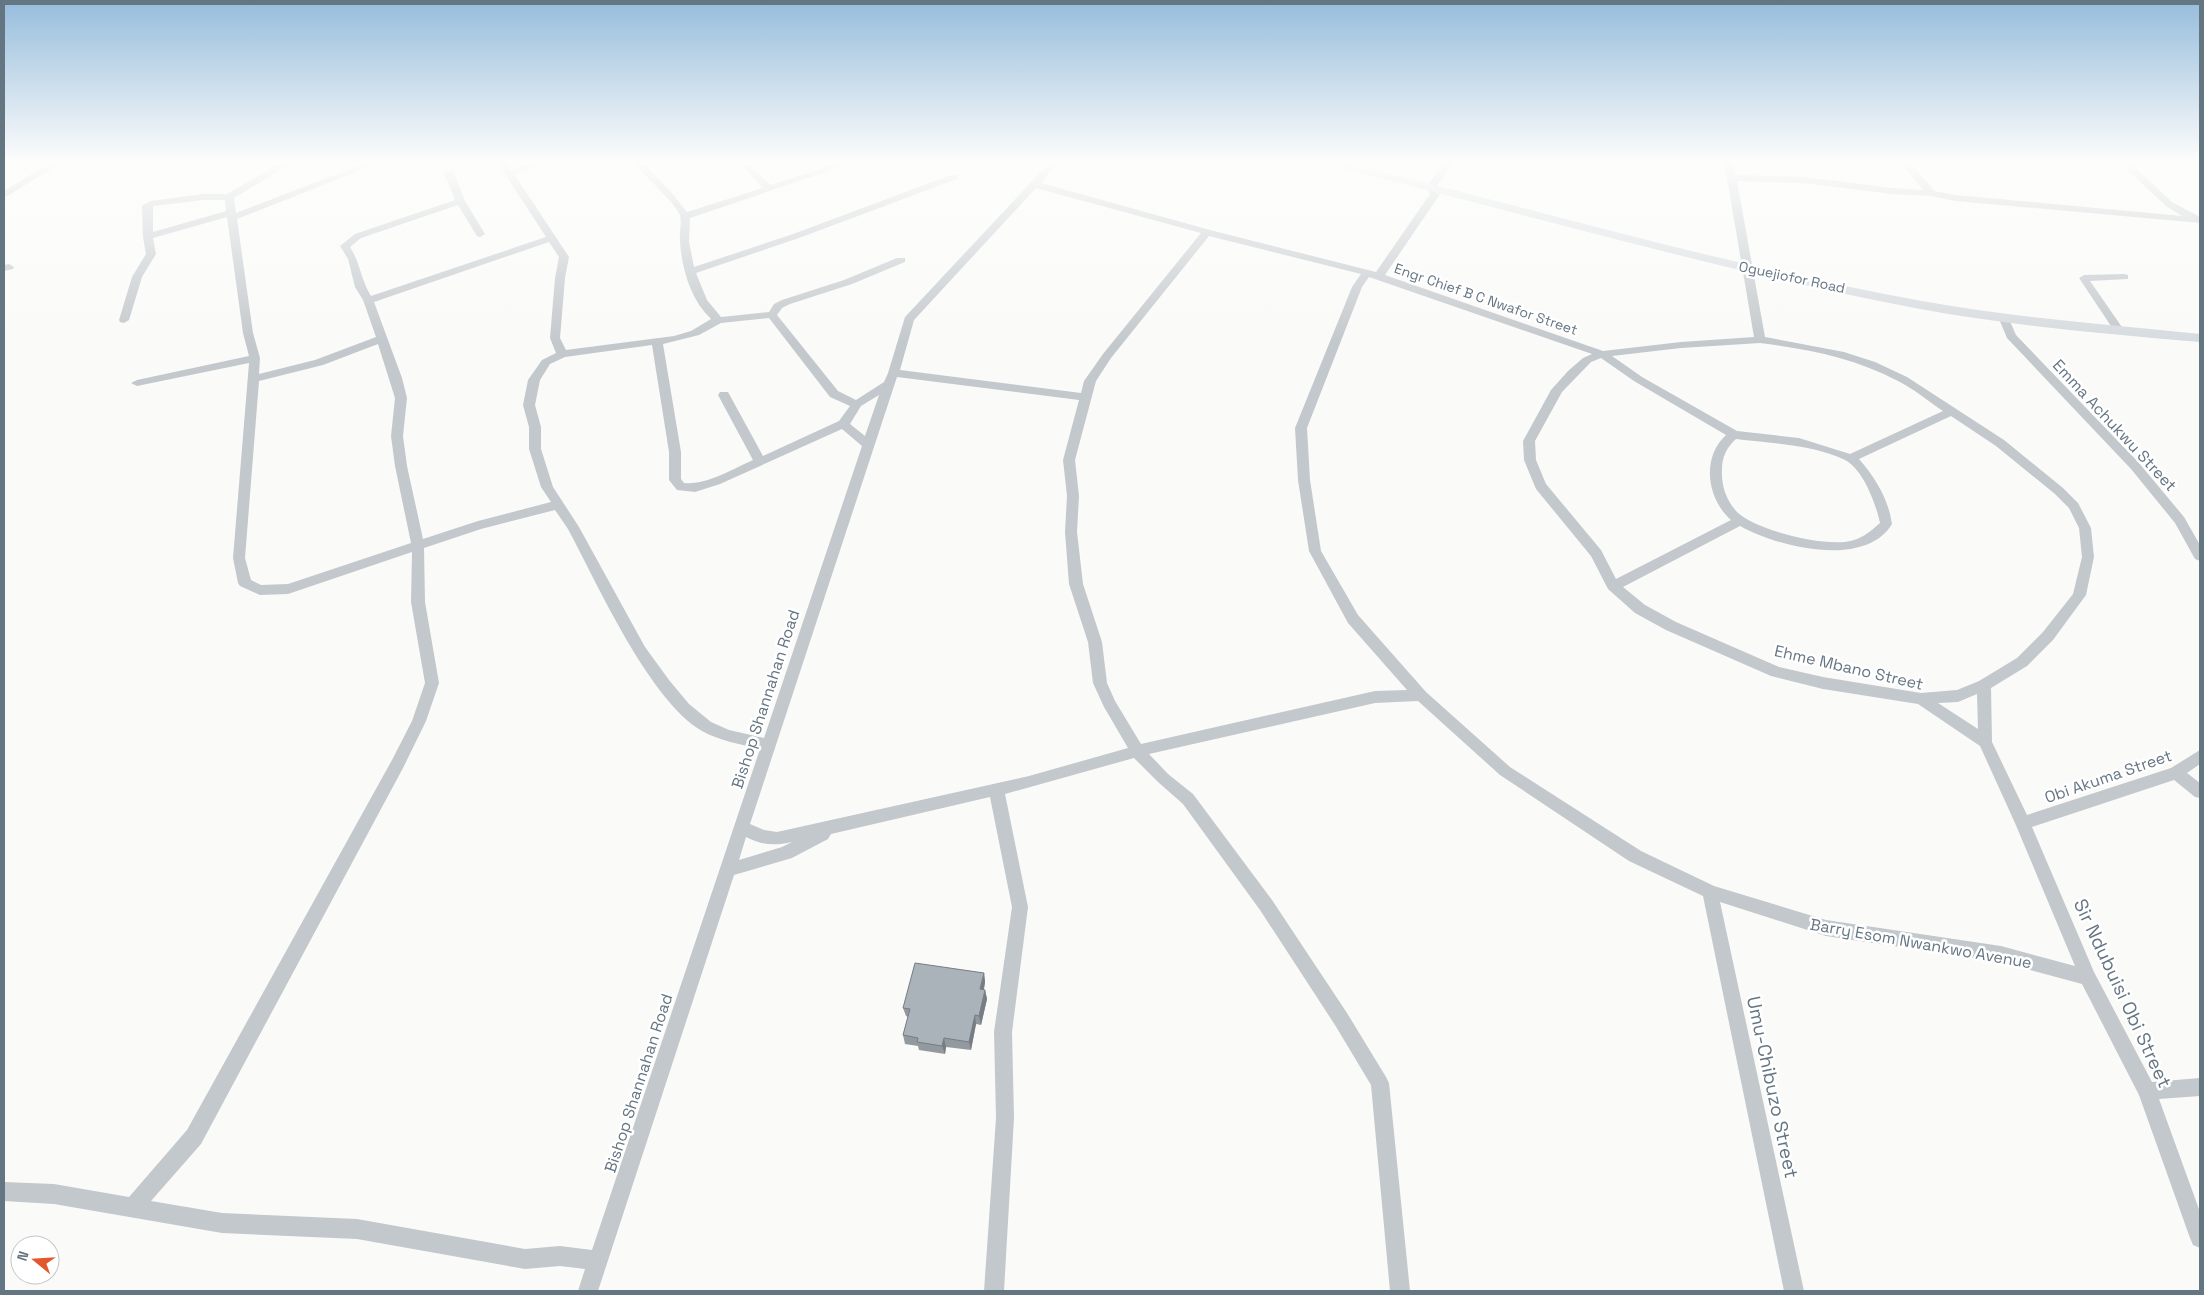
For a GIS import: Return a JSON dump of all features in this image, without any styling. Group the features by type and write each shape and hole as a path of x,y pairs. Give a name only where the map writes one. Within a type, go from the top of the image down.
{"main road":[{"name":"Oguejiofor Road","path":"1573,223 1746,268 1922,305 2004,319 2200,338"}],"street":[{"path":"124,320 137,277 151,254 147,223"},
{"path":"148,237 192,223"},
{"path":"232,223 248,334 255,358 239,558 245,583 260,590 288,589 478,525 557,505"},
{"path":"134,1206 194,1137 345,863 420,721 432,683 419,609 418,544 401,466 398,443 398,417 401,398 396,378 368,300 360,287 352,259 345,246 358,236 395,223"},
{"path":"474,223 480,234"},
{"path":"543,223 564,257 554,338 562,354"},
{"path":"683,223 690,272 708,312 718,320"},
{"path":"690,272 830,223"},
{"name":"Bishop Shannahan Road","path":"588,1291 909,319 1000,223"},
{"name":"Engr Chief B C Nwafor Street","path":"1177,223 1379,276 1602,354"},
{"path":"1379,276 1415,223"},
{"path":"1739,223 1760,340"},
{"path":"1207,232 1107,356 1090,381 1069,460 1073,496 1071,532 1076,584 1095,642 1100,683 1109,703 1138,752 1163,778 1188,799 1266,905 1341,1019 1380,1083 1400,1291"},
{"path":"368,300 553,238"},
{"path":"769,745 715,731 687,711 640,651 574,527 557,505 547,487 535,449 535,427 529,405 534,380 542,366 552,358 562,354 657,343 695,333 718,320 772,314 778,306 786,302 848,282 901,260"},
{"name":"Barry Esom Nwankwo Avenue","path":"1366,274 1357,286 1301,428 1304,480 1315,551 1353,619 1421,696 1505,771 1584,825 1635,856 1710,892 1826,928 2001,954 2088,977"},
{"path":"2119,330 2084,278 2124,277"},
{"path":"772,314 834,394 844,400 857,404"},
{"name":"Emma Achukwu Street","path":"2004,319 2011,336 2135,466 2180,520 2200,556"},
{"path":"253,379 319,363 382,339"},
{"path":"1602,354 1681,345 1760,340 1814,348 1871,364 1902,379 1950,412 2000,442 2059,491 2074,506 2085,528 2088,557 2079,595 2048,636 2022,662 1984,685 1958,696 1921,699"},
{"path":"657,343 675,452 675,480 681,487 695,488 716,481 844,424 857,404 891,378 1086,397"},
{"path":"1602,354 1638,379 1734,435 1799,442 1851,458 1871,480 1883,504 1886,524 1874,536 1853,546 1826,547 1762,531 1740,521 1720,498 1716,487 1718,458 1723,445 1734,435"},
{"name":"Ehme Mbano Street","path":"1602,354 1587,360 1556,390 1529,441 1530,460 1540,486 1596,553 1613,586 1640,609 1670,626 1776,672 1823,683 1921,699 1985,742"},
{"path":"137,383 255,358"},
{"path":"724,395 760,461"},
{"path":"1851,458 1950,412"},
{"path":"844,424 868,445"},
{"path":"1613,586 1740,521"},
{"path":"1984,685 1985,742"},
{"path":"741,827 762,837 777,839 1029,782 1138,752 1375,697 1421,696"},
{"name":"Sir Ndubuisi Obi Street","path":"1985,742 2023,823 2088,977 2147,1091 2200,1238"},
{"name":"Obi Akuma Street","path":"2023,823 2176,773 2200,756"},
{"path":"2176,773 2200,792"},
{"path":"996,788 1020,907 1003,1032 1005,1118 999,1290"},
{"path":"727,870 786,853 841,824"},
{"name":"Umu-Chibuzo Street","path":"1710,892 1794,1291"},
{"path":"2147,1091 2200,1087"},
{"path":"4,1192 54,1194 134,1206 222,1223 357,1229 525,1259 560,1256 598,1260"}],"building":[{"path":"915,963 984,973 980,989 985,990 979,1016 975,1015 969,1042 944,1038 942,1046 917,1042 918,1038 903,1035 910,1009 903,1008"}]}
